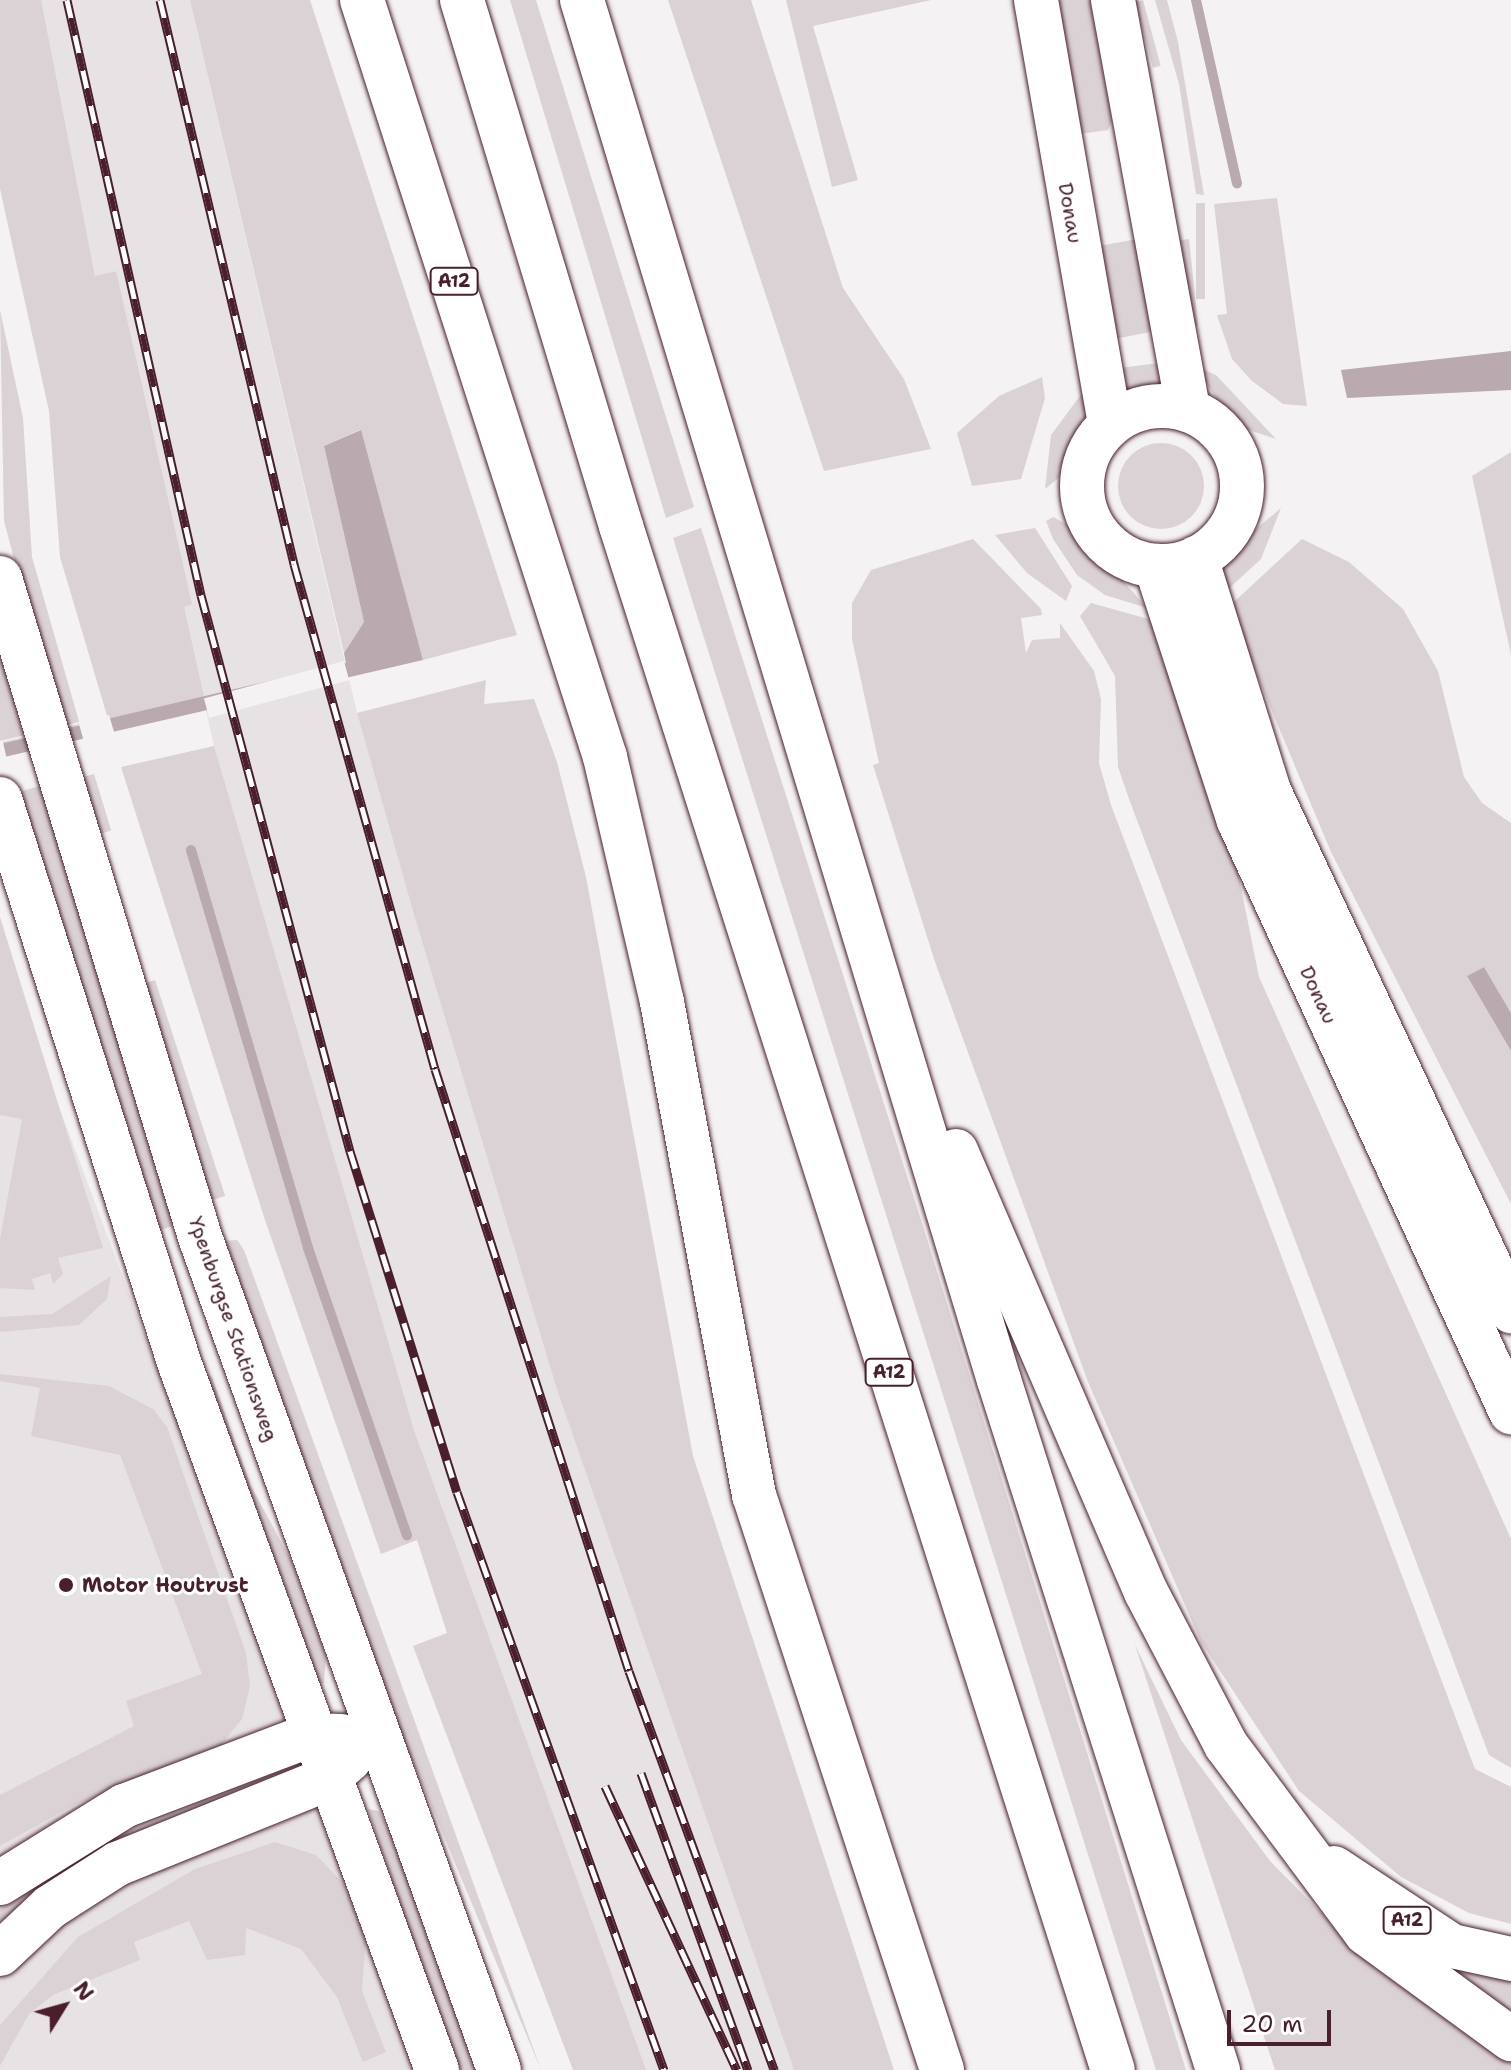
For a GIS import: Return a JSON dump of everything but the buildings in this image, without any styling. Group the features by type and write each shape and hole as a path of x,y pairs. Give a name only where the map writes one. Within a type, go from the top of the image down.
{"main road":[{"name":"A12","path":"362,0 585,687 650,941 746,1460 790,1617 942,2070"},
{"name":"A12","path":"462,0 621,526 1113,2070"},
{"name":"A12","path":"582,0 728,490 889,1003 999,1380 1218,2070"},
{"name":"Donau","path":"1036,0 1110,425"},
{"path":"1113,0 1188,410"},
{"path":"1147,407 1188,410 1224,436 1242,481 1228,533 1176,562 1118,553 1086,510 1084,470 1110,425 1147,407"},
{"name":"Donau","path":"1176,562 1269,791 1511,1311"},
{"name":"Donau","path":"1176,562 1239,821 1511,1412"},
{"name":"Ypenburgse Stationsweg","path":"0,578 58,782 200,1237 375,1737 499,2070"},
{"path":"0,799 133,1226 311,1735 437,2070"},
{"name":"A12","path":"889,1003 1146,1592 1243,1770 1366,1933 1511,2039"},
{"path":"0,1883 124,1806 311,1735 375,1737"},
{"path":"0,1954 50,1907 117,1864 327,1779 375,1737"},
{"name":"A12","path":"1243,1770 1292,1829 1382,1904 1452,1946 1511,1959"}],"shaded area":[{"path":"0,0 41,0 95,276 116,271 192,604 184,607 204,697 108,719 60,557 49,411 0,189"},
{"path":"38,0 190,0 357,713 414,915 557,1390 794,2070 646,2070 562,1854 415,1433 216,755 130,372 116,271 95,276"},
{"path":"190,0 310,0 517,635 423,660 360,430 324,446 364,622 344,653"},
{"path":"510,0 536,0 694,507 666,518"},
{"path":"668,0 751,0 843,288 904,379 931,449 824,471"},
{"path":"786,0 931,0 813,26 858,180 832,187"},
{"path":"1046,0 1090,0 1112,121 1108,130 1073,135"},
{"path":"1143,0 1161,66 1153,68 1135,2"},
{"path":"1155,0 1167,0 1178,42 1204,195 1196,194 1179,84"},
{"path":"1277,198 1307,406 1283,404 1252,381 1232,359 1217,315 1227,314 1214,204"},
{"path":"1196,203 1205,203 1205,299 1196,299"},
{"path":"1138,239 1161,330 1104,341 1093,247"},
{"path":"1189,239 1198,326 1187,327 1178,240"},
{"path":"0,310 23,418 32,557 80,725 60,730 4,521"},
{"path":"1511,351 1511,390 1347,398 1341,370"},
{"path":"1167,362 1167,387 1115,398 1120,368"},
{"path":"1195,366 1216,375 1276,439 1234,425"},
{"path":"1042,377 1045,398 1021,479 972,486 957,433 999,396"},
{"path":"1088,385 1090,421 1067,471 1045,489 1051,435"},
{"path":"361,430 423,660 0,758 0,744 346,663 344,653 364,622 324,446"},
{"path":"1161,443 1177,447 1191,456 1200,470 1204,486 1200,502 1191,516 1177,525 1161,529 1145,525 1131,516 1122,502 1118,486 1122,470 1131,456 1145,447"},
{"path":"1511,452 1511,655 1472,476"},
{"path":"1281,508 1261,559 1223,594 1217,573 1226,554"},
{"path":"1053,517 1078,530 1147,608 1105,595 1077,575 1053,539 1046,521"},
{"path":"701,528 1186,2070 1156,2070 693,603 673,538"},
{"path":"1035,528 1072,586 1066,601 1027,573 995,535"},
{"path":"973,539 1041,609 1042,615 1021,618 1026,653 1032,640 1060,638 1060,623 1094,671 1101,699 1099,763 1111,805 1475,1769 1511,1787 1511,1924 1469,1913 1401,1877 1299,1791 1201,1642 1088,1382 935,962 873,765 879,763 852,639 852,603 871,570"},
{"path":"1302,539 1349,562 1403,609 1438,671 1464,777 1482,803 1511,823 1511,1013 1484,967 1467,976 1511,1051 1511,1204 1331,852 1248,654 1223,612"},
{"path":"1091,603 1159,622 1231,838 1259,977 1511,1539 1511,1768 1489,1755 1129,799 1118,767 1115,676 1080,616"},
{"path":"0,641 27,737 1,744 0,739"},
{"path":"486,680 484,704 534,699 557,762 586,877 693,1456 894,2070 794,2070 557,1390 414,915 357,713"},
{"path":"214,746 415,1433 646,2070 573,2070 413,1646 447,1633 417,1540 381,1554 265,1220 121,767"},
{"path":"94,774 111,830 92,836 75,780"},
{"path":"42,785 176,1225 150,1233 15,793"},
{"path":"0,917 103,1248 58,1258 63,1274 53,1284 50,1273 32,1279 35,1290 0,1288 0,1239 22,1119 0,1115"},
{"path":"0,950 421,2070 0,2070"},
{"path":"1484,967 1511,1013 1511,1051 1467,976"},
{"path":"155,980 225,1196 202,1203 132,987"},
{"path":"237,1240 244,1250 541,2070 374,1668 220,1241"},
{"path":"111,1276 107,1299 79,1325 0,1332 0,1317 52,1314"},
{"path":"202,1371 212,1377 251,1486 294,1566 326,1656 324,1683 316,1685"},
{"path":"0,1374 109,1386 153,1409 167,1427 246,1653 250,1686 242,1719 221,1745 74,1805 0,1846 0,1795 134,1726 126,1701 202,1674 120,1455 31,1436 40,1388 0,1381"},
{"path":"1135,1645 1181,1740 1270,1861 1353,1945 1511,2057 1511,2070 1275,2070"},
{"path":"273,1775 89,1855 0,1922 0,1910 84,1850"},
{"path":"368,1809 379,1811 391,1835 481,2070 455,2070"},
{"path":"275,1842 316,1855 343,1883 366,1936 362,1991 386,2052 363,2062 337,1997 301,1949 246,1928 245,1955 207,1960 189,1921 134,1942 140,1960 53,1995 29,2014 0,2066 0,2025 78,1937 195,1869"},
{"path":"1378,1918 1511,1973 1511,2012"}],"pier":[{"path":"344,661 349,680 209,718 204,699"},
{"path":"109,715 115,735 84,742 79,724 3,742 7,760 0,762 0,741"}],"waterway":[{"path":"1196,0 1237,183"},
{"path":"191,850 308,1248 407,1535"}],"railway":[{"path":"67,0 201,595 350,1151 457,1492 664,2070"},
{"path":"160,0 294,564 435,1069 629,1671 774,2070"},
{"path":"641,1773 748,2070"},
{"path":"605,1786 737,2070"}],"place":[{"name":"Motor Houtrust","path":"66,1585"}]}
